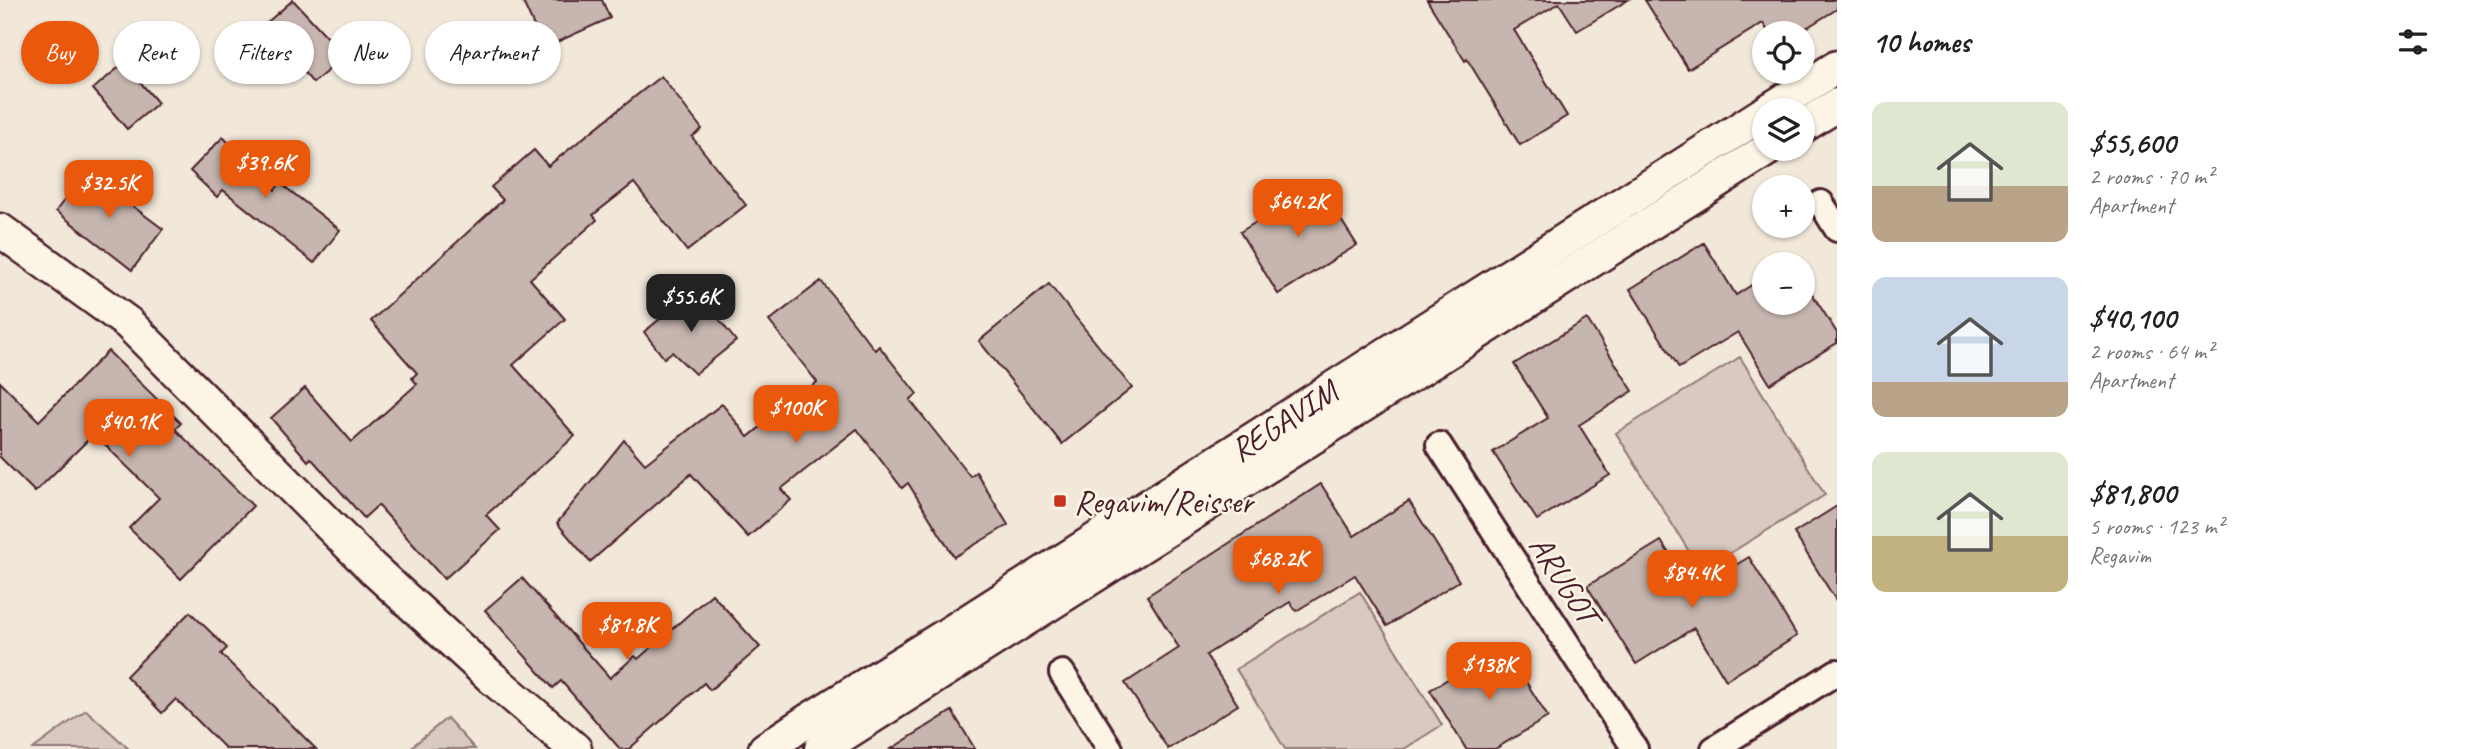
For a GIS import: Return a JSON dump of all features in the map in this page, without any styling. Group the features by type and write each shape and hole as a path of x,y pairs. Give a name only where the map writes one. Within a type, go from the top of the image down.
{"street":[{"path":"1788,98 1837,67"},
{"path":"1815,119 1837,105"},
{"name":"REGAVIM","path":"765,749 1752,121"},
{"name":"REGAVIM","path":"821,749 1752,159"},
{"path":"1821,203 1837,229"},
{"path":"0,230 128,324 371,567 491,677 575,749"},
{"name":"ARUGOT","path":"1439,445 1635,749"},
{"path":"1714,749 1837,672"},
{"path":"1062,673 1110,749"}],"shaded area":[{"path":"1740,357 1825,495 1701,571 1616,433"},
{"path":"1360,592 1442,725 1404,749 1285,749 1236,669"},
{"path":"86,710 129,749 33,749"},
{"path":"447,718 475,749 409,749"}],"building":[{"path":"293,0 312,21 269,21"},
{"path":"522,0 602,0 610,18 561,40 561,21 532,21"},
{"path":"1427,0 1628,0 1577,31 1559,3 1514,30 1567,116 1520,145"},
{"path":"1645,0 1837,0 1837,9 1815,23 1752,21 1752,30 1688,69"},
{"path":"314,23 328,38 328,70 314,82"},
{"path":"113,72 113,84 142,84 158,103 127,129 93,89"},
{"path":"661,76 702,129 692,137 746,205 687,251 634,183 593,215 597,220 530,279 565,319 513,365 575,436 486,515 500,530 444,579 378,505 364,518 311,458 308,461 271,418 305,388 352,442 417,384 412,378 417,373 371,321 503,200 491,187 534,150 548,166"},
{"path":"223,137 275,190 280,183 340,230 314,263 223,190 217,197 190,171"},
{"path":"86,171 163,229 132,270 56,211"},
{"path":"1318,184 1357,245 1278,294 1240,232"},
{"path":"1704,243 1736,295 1752,285 1752,315 1815,315 1815,298 1837,333 1837,343 1770,384 1738,332 1679,368 1630,289"},
{"path":"821,281 875,350 879,346 917,394 910,400 970,476 976,472 1008,525 954,557 908,483 902,488 857,429 781,489 791,500 748,537 691,474 590,562 557,523 624,440 645,464 722,404 748,437 817,382 769,321"},
{"path":"1049,284 1132,388 1062,444 979,341"},
{"path":"696,290 736,341 695,374 672,352 664,358 644,332"},
{"path":"1587,319 1633,391 1579,425 1610,475 1537,520 1493,452 1548,418 1514,364"},
{"path":"108,351 181,423 175,429 253,506 181,579 129,528 159,498 94,434 35,492 0,457 0,382 39,421"},
{"path":"1321,484 1354,536 1409,501 1459,581 1387,626 1355,575 1296,611 1290,602 1206,655 1238,705 1168,749 1125,683 1179,648 1147,596"},
{"path":"1837,506 1837,602 1794,533"},
{"path":"1661,541 1693,591 1749,557 1797,636 1726,680 1694,628 1636,664 1587,586"},
{"path":"522,578 610,678 635,656 638,659 712,594 760,647 710,690 704,683 629,749 620,749 561,681 553,688 485,610"},
{"path":"190,612 227,648 221,654 316,749 226,749 176,699 162,713 126,676"},
{"path":"1503,645 1548,717 1495,749 1466,749 1430,690"},
{"path":"952,711 975,749 891,749"}],"place":[{"name":"Regavim/Reisser","path":"1060,501"}]}
